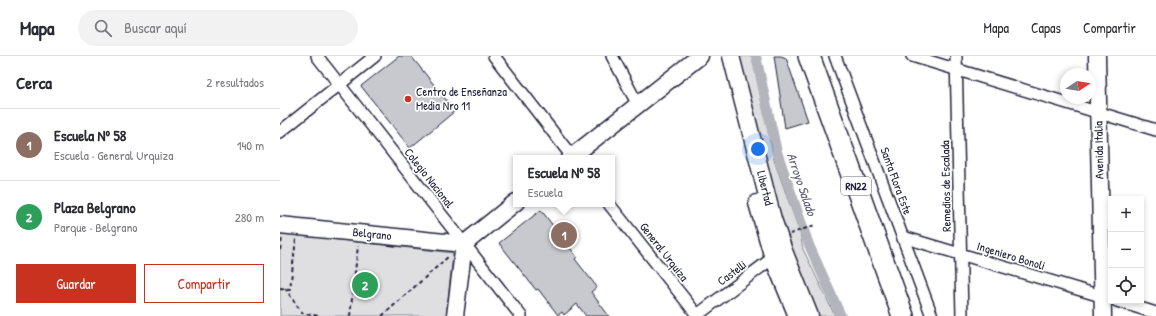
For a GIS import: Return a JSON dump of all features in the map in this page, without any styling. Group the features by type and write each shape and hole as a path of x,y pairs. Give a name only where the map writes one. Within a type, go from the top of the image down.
{"highway":[{"name":"RN22","path":"809,56 902,316"},
{"name":"RN22","path":"824,56 917,316"}],"street":[{"name":"Colegio Nacional","path":"317,56 521,316"},
{"path":"280,132 375,56"},
{"path":"494,56 570,155"},
{"path":"612,56 638,105"},
{"path":"576,155 700,56"},
{"name":"Libertad","path":"720,56 766,237 778,254 810,316"},
{"name":"Libertad","path":"731,56 773,219 778,254 797,316"},
{"name":"Santa Flora Este","path":"835,56 932,316"},
{"path":"912,56 1156,130"},
{"name":"Remedios de Escalada","path":"956,56 962,316"},
{"name":"Avenida Italia","path":"1097,56 1098,112 1108,268"},
{"path":"455,316 464,244 513,204"},
{"name":"General Urquiza","path":"611,207 697,316"},
{"name":"Belgrano","path":"280,225 464,244"},
{"name":"Ingeniero Bonoli","path":"903,237 1108,298"},
{"name":"Castelli","path":"697,316 778,254"},
{"name":"Avenida Italia","path":"1103,316 1108,304"},
{"name":"Ingeniero Bonoli","path":"1126,304 1156,313"}],"path":[{"path":"797,232 815,225"},
{"path":"350,316 360,233"},
{"path":"280,250 281,238 296,239 290,289 280,288"},
{"path":"382,316 464,244"},
{"path":"285,288 302,313 319,316"}],"shaded area":[{"path":"737,56 752,56 774,160 800,233 803,249 835,316 817,316 784,237"},
{"path":"280,233 453,253 446,316 280,316"}],"building":[{"name":"Centro de Enseñanza Media Nro 11","path":"399,56 411,56 455,111 410,148 361,86"},
{"path":"774,56 786,58 808,121 785,128"},
{"path":"541,210 577,257 575,259 597,287 591,292 609,316 586,316 577,304 564,315 562,312 558,315 499,243"}],"waterway":[{"name":"Arroyo Salado","path":"756,56 777,152 809,245 841,316"}],"place":[{"name":"Centro de Enseñanza Media Nro 11","path":"408,99"},
{"name":"Escuela Nº 58","path":"564,235"},
{"name":"Plaza Belgrano","path":"365,285"}]}
